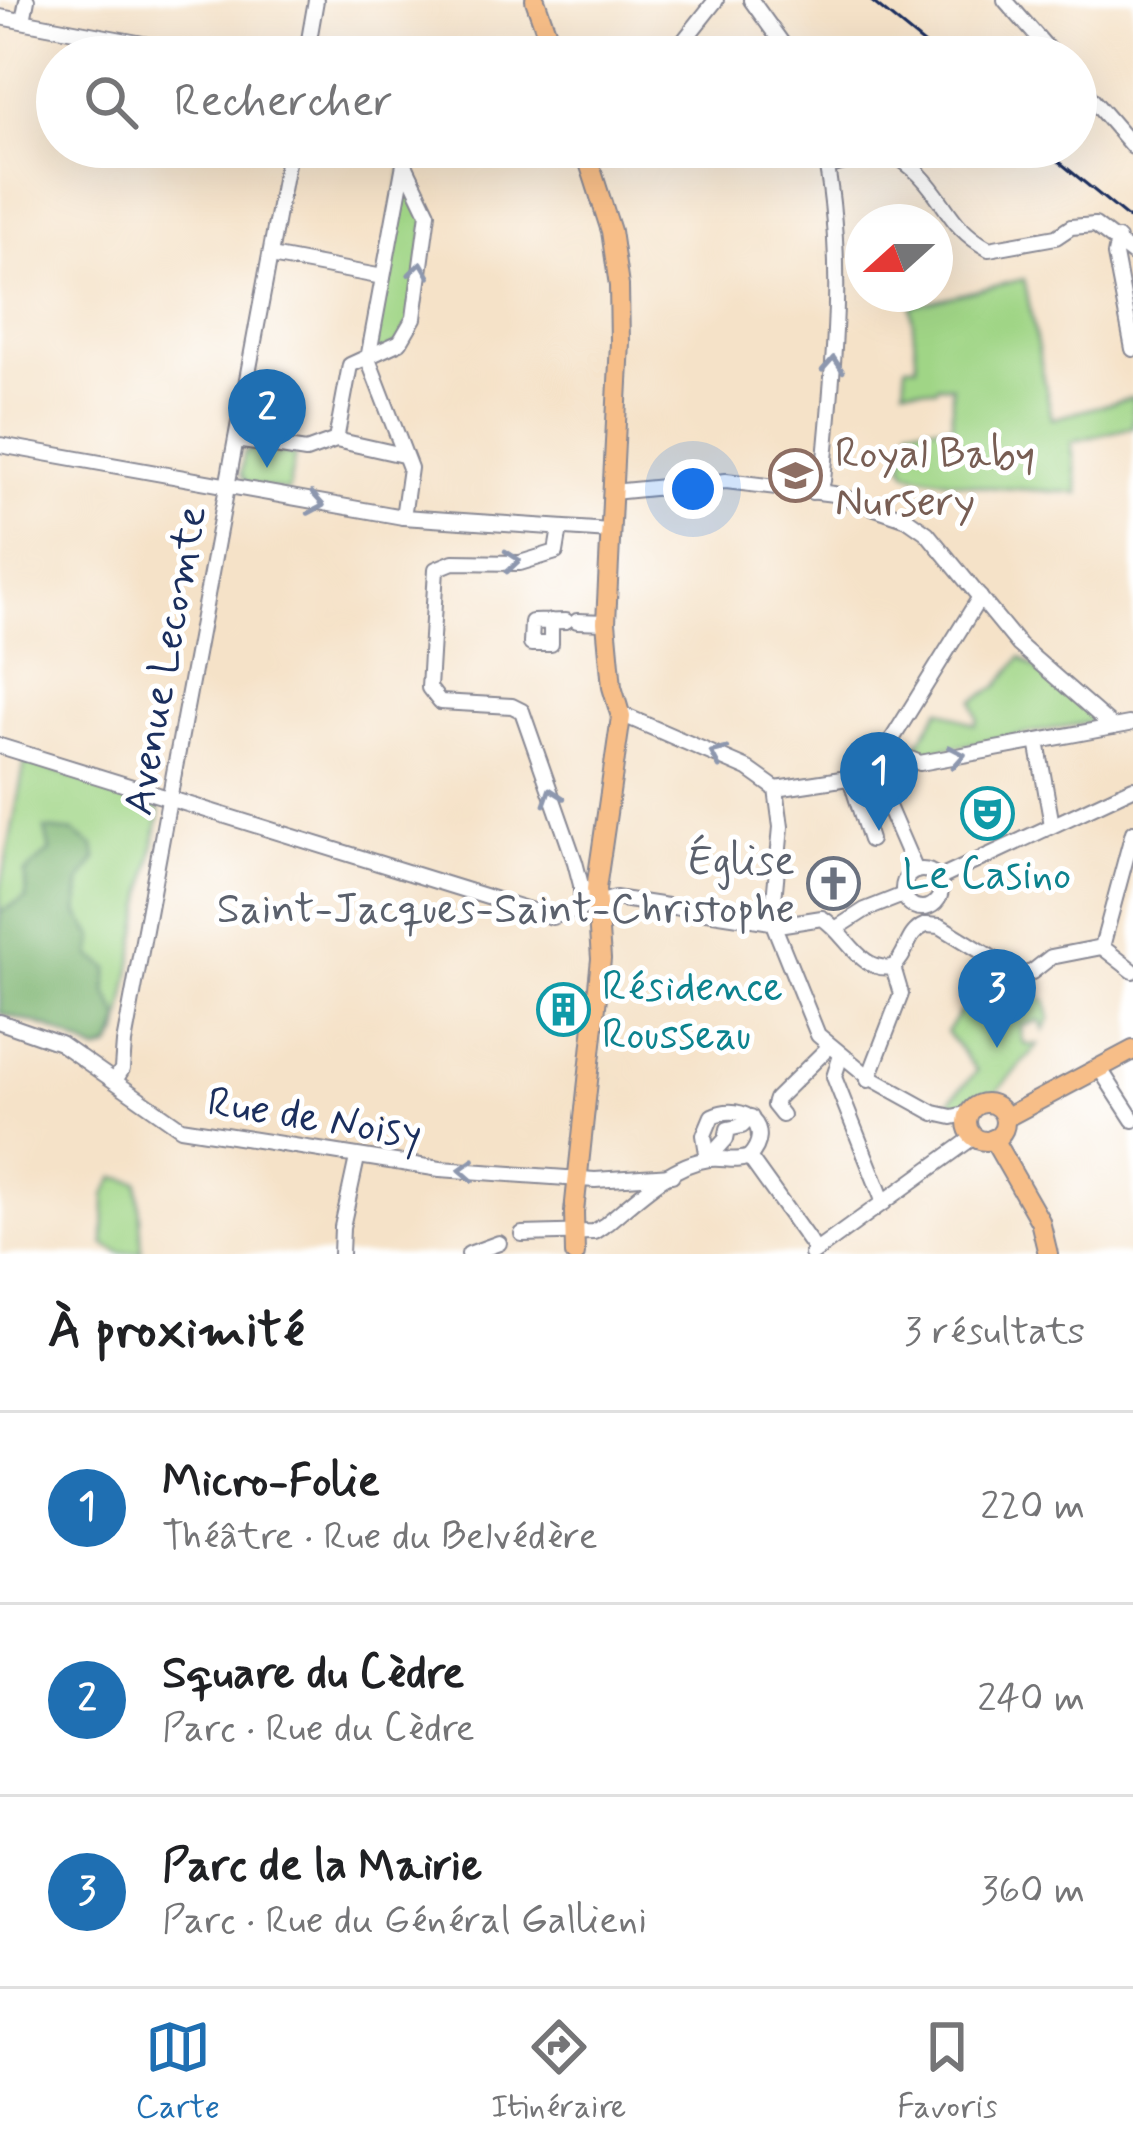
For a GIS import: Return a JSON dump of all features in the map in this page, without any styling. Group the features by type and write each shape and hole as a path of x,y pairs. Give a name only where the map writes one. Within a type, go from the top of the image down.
{"main road":[{"path":"535,3 547,36"},
{"path":"574,1254 601,959 590,905 621,714 612,687 606,622 619,286 610,231 590,168"},
{"path":"1005,1118 1133,1050"},
{"path":"984,1138 1004,1130 1005,1118 987,1103 970,1113 968,1126 984,1138 1040,1221 1048,1254"}],"street":[{"path":"23,21 27,0"},
{"path":"310,36 316,0"},
{"path":"688,36 716,0"},
{"path":"751,0 777,36"},
{"path":"1005,0 1037,36"},
{"path":"0,16 102,36"},
{"path":"1097,105 1133,147"},
{"name":"Avenue Lecomte","path":"115,1081 122,1069 286,168"},
{"path":"401,168 368,359 410,468 403,517"},
{"path":"336,440 350,365 400,342 414,318 428,213 409,168"},
{"path":"818,487 837,301 834,207 827,168"},
{"path":"911,168 948,217 989,249 1095,225 1133,254"},
{"path":"1118,239 1115,255 1133,349"},
{"path":"271,256 383,278"},
{"path":"236,440 306,452 336,440 404,455"},
{"path":"0,445 403,517 610,531"},
{"path":"612,492 726,481 818,487 907,519 928,533 1019,645 1107,721"},
{"path":"560,528 556,552 520,563 453,562 436,569 429,688 440,702 512,706 522,711 590,905"},
{"path":"916,871 874,774 980,597"},
{"path":"565,621 606,622"},
{"path":"621,714 721,755 776,789 874,774"},
{"path":"886,749 920,763 1037,741 1107,721 1131,720"},
{"path":"1037,741 1052,825"},
{"path":"0,746 552,917 615,898 790,924 822,917 868,963 893,967 913,932 926,917 940,896 938,879 928,871 906,877 903,895 910,905 926,917 940,926 1012,970 1025,976 1051,957 1102,947 1133,971"},
{"path":"849,775 870,840"},
{"path":"938,879 1133,788"},
{"path":"776,789 781,826 772,921 818,1035 869,1078 934,1113 952,1117 970,1113"},
{"path":"1102,947 1133,832"},
{"path":"575,862 600,863"},
{"path":"836,927 903,895"},
{"path":"869,1078 901,994 893,967"},
{"name":"Rue de Noisy","path":"0,1022 43,1034 181,1128 440,1169 632,1180 672,1175"},
{"path":"99,1070 124,1043"},
{"path":"752,1119 778,1110 776,1099 835,1050"},
{"path":"835,1050 834,1077 884,1202"},
{"path":"1100,1070 1133,1120"},
{"path":"522,1234 594,1232 672,1175 707,1159 749,1157 756,1150 752,1119 743,1112 712,1116 704,1135 707,1159"},
{"path":"749,1157 815,1251 984,1138"},
{"path":"342,1246 357,1158"},
{"path":"472,1254 499,1243"}],"green space":[{"path":"406,168 428,213 414,318 400,342 368,359"},
{"path":"1024,279 1052,419 1133,397 1133,427 1071,442 1079,493 986,487 908,473 903,465 910,426 952,425 952,386 904,387 906,365 917,365 912,312 953,312 953,296"},
{"path":"254,447 295,455 288,491 247,483 241,474 244,453"},
{"path":"1021,657 1093,714 1091,722 920,753 914,750 940,709 975,725 973,701 998,686"},
{"path":"25,761 153,801 160,812 119,1034 111,1047 97,1052 48,1027 0,1013 0,893"},
{"path":"45,829 73,832 94,847 96,859 80,882 78,913 94,938 91,956 109,968 106,991 121,1020 111,1047 97,1052 48,1027 0,1013 0,912 26,898 25,873 50,851"},
{"path":"1005,980 1046,1001 1050,1018 1044,1031 1040,1020 1021,1026 1022,1041 1038,1045 995,1094 955,1106 949,1101 977,1071 946,1032 968,1001"},
{"path":"115,1177 138,1182 142,1252 121,1253 104,1244 105,1195"}],"railway":[{"path":"870,0 914,36"},
{"path":"1067,168 1133,222"}],"place":[{"name":"Square du Cèdre","path":"267,468"},
{"name":"Royal Baby Nursery","path":"796,476"},
{"name":"Le Casino","path":"987,814"},
{"name":"Micro-Folie","path":"879,831"},
{"name":"Église Saint-Jacques-Saint-Christophe","path":"834,883"},
{"name":"Résidence Rousseau","path":"563,1009"},
{"name":"Parc de la Mairie","path":"997,1048"}]}
